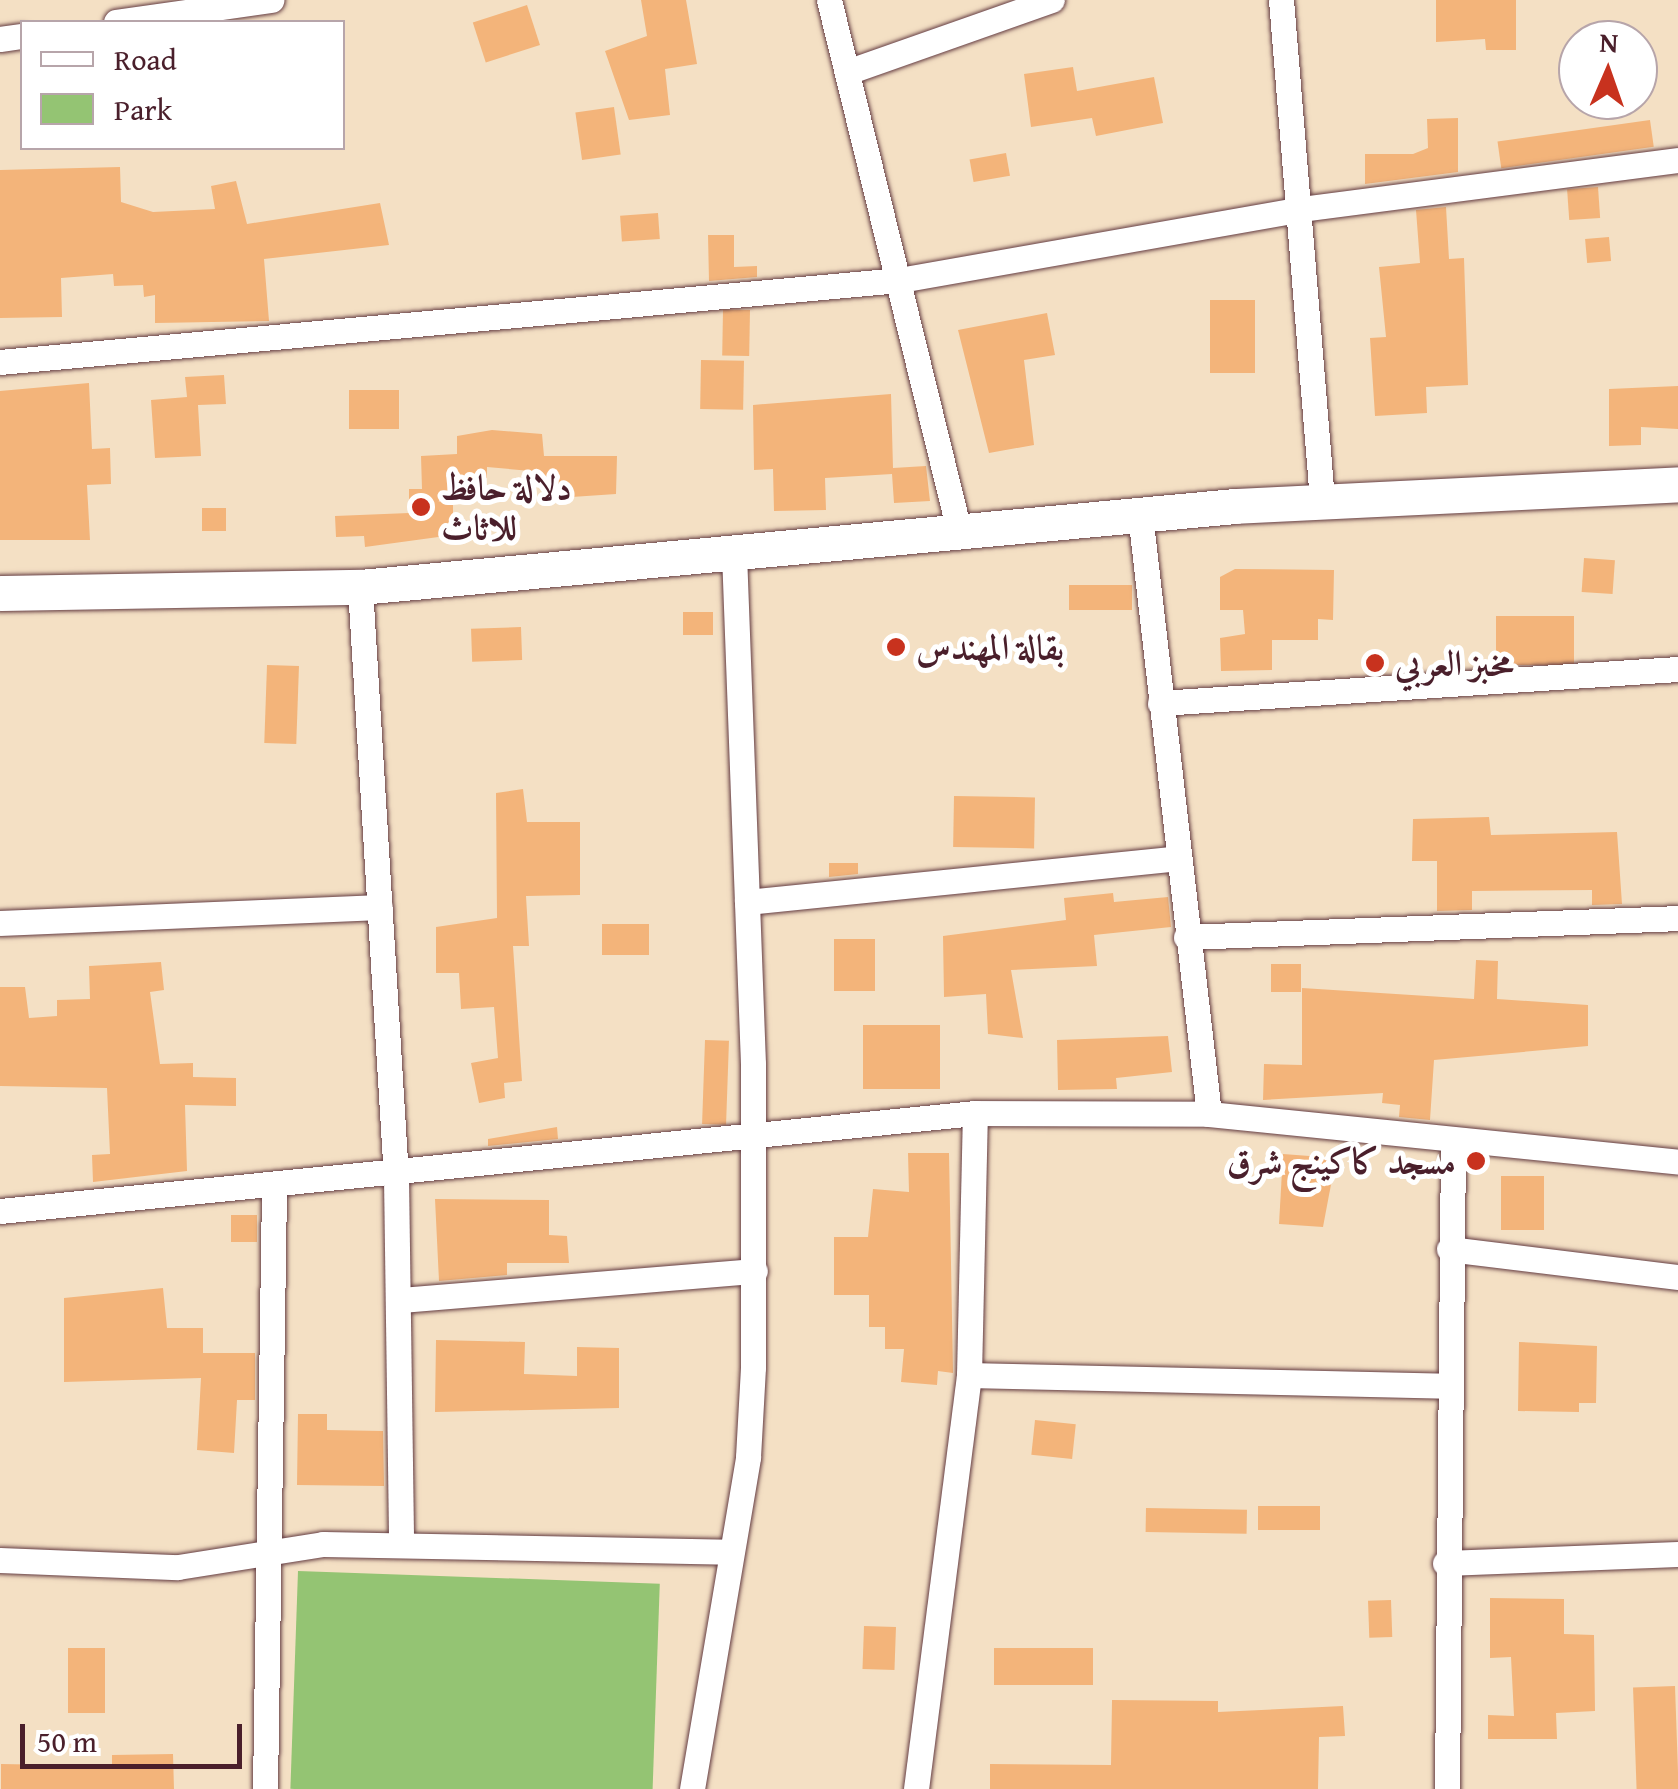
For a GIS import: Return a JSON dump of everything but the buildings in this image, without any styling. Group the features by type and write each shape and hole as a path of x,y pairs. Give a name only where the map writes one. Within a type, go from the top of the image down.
{"street":[{"path":"130,20 270,0"},
{"path":"829,0 850,71 959,531"},
{"path":"1281,0 1322,500"},
{"path":"850,71 1044,1"},
{"path":"0,362 900,280 1300,209 1678,160"},
{"path":"0,593 360,587 1140,514 1322,500 1678,484"},
{"path":"1140,514 1174,859 1209,1114"},
{"path":"692,1789 748,1457 755,1272 734,554"},
{"path":"360,587 396,1177 401,1300 401,1544"},
{"path":"1160,703 1678,669"},
{"path":"747,902 1174,859"},
{"path":"0,923 380,907"},
{"path":"1186,937 1678,918"},
{"path":"916,1789 969,1375 976,1114"},
{"path":"0,1211 396,1177 976,1114 1209,1114 1678,1162"},
{"path":"1447,1789 1446,1386 1453,1140"},
{"path":"265,1789 274,1188"},
{"path":"1449,1249 1678,1276"},
{"path":"401,1300 755,1272"},
{"path":"969,1375 1446,1386"},
{"path":"0,1560 178,1568 266,1549 401,1544 729,1552"},
{"path":"1445,1563 1678,1554"}],"green space":[{"path":"298,1571 660,1584 653,1789 290,1789"}],"place":[{"name":"دلالة حافظ للاثاث","path":"421,507"},
{"name":"بقالة المهندس","path":"896,647"},
{"name":"مخبز العربي","path":"1375,663"},
{"name":"مسجد كاكينج شرق","path":"1476,1161"}]}
